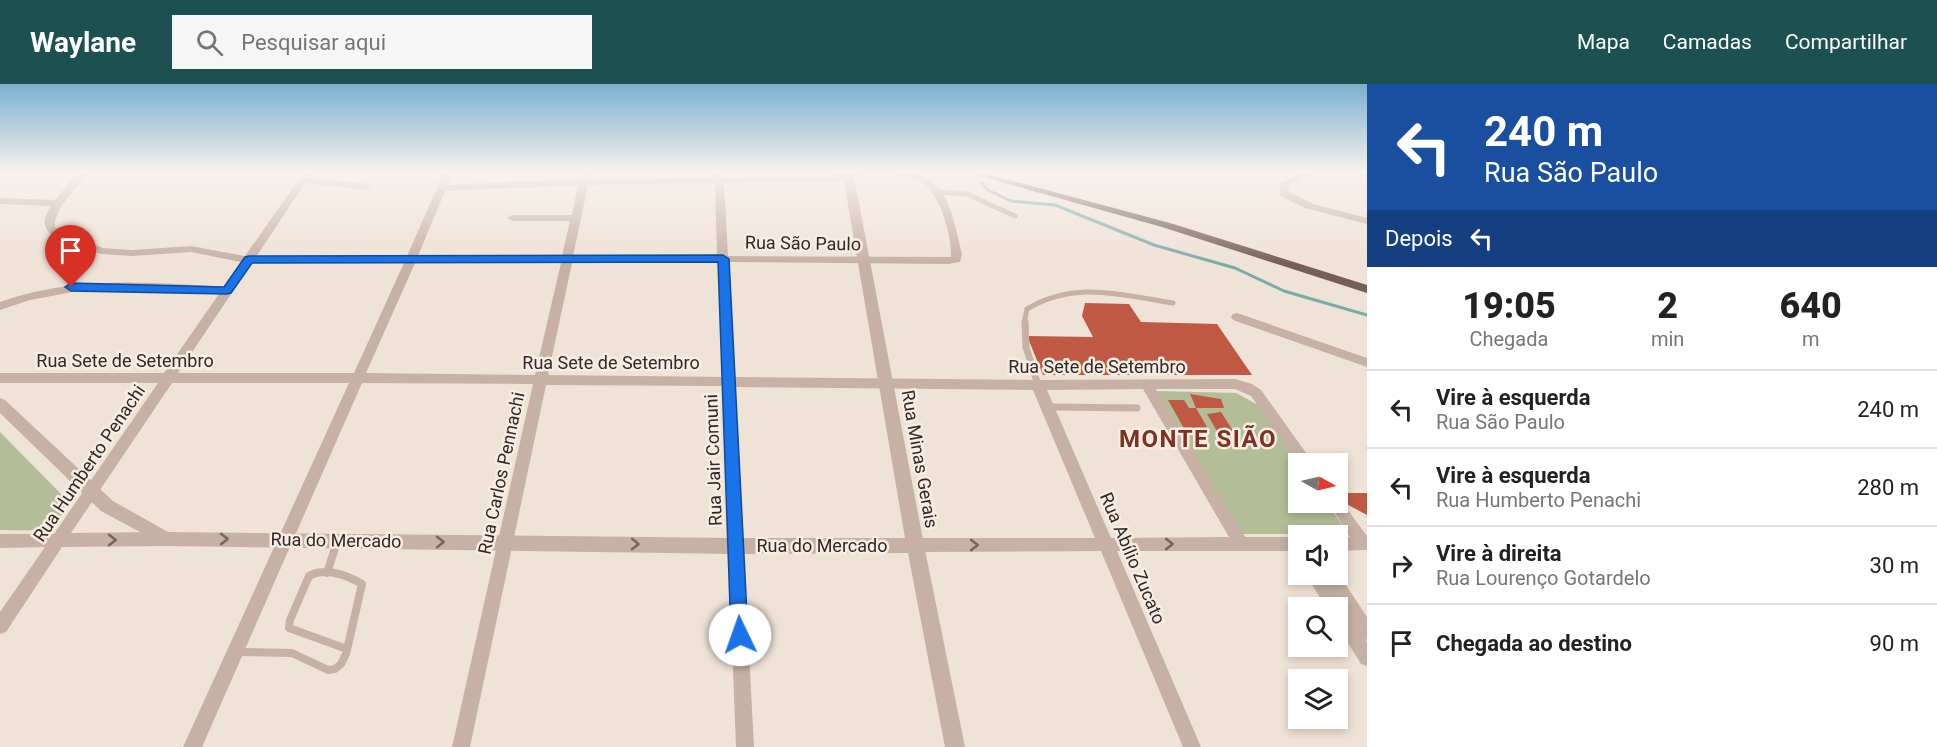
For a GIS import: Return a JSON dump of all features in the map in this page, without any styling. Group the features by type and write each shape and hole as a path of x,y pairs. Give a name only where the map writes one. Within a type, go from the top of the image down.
{"main road":[{"path":"1086,203 1166,225 1367,289"}],"street":[{"name":"Rua São Paulo","path":"58,203 50,218 50,228 90,248 115,253 191,249 249,260 956,260 957,254 943,203"},
{"name":"Rua Humberto Penachi","path":"0,626 287,203"},
{"path":"192,747 436,203"},
{"name":"Rua Carlos Pennachi","path":"461,747 579,203"},
{"name":"Rua Jair Comuni","path":"720,203 745,747"},
{"name":"Rua Minas Gerais","path":"853,203 915,545 955,747"},
{"path":"1300,203 1367,221"},
{"path":"512,218 576,218"},
{"path":"0,306 25,296 71,287 227,291"},
{"path":"1237,317 1367,363"},
{"name":"Rua Sete de Setembro","path":"0,378 356,378 1038,385 1235,384 1247,387 1256,393 1299,453"},
{"name":"Rua Abílio Zucato","path":"1038,385 1192,747"},
{"path":"1147,385 1240,544"},
{"path":"0,404 107,506 166,539"},
{"path":"1343,513 1365,543"},
{"path":"0,541 166,539"},
{"name":"Rua do Mercado","path":"166,539 286,539 338,542 507,541 736,546 1288,546"},
{"path":"1348,544 1365,543"},
{"path":"1337,585 1367,632"},
{"path":"1348,628 1367,658"}],"lane":[{"path":"987,203 1015,216"},
{"path":"1038,385 1024,345 1023,332 1028,309 1040,299 1058,293 1076,291 1173,303"},
{"path":"1048,407 1137,408"},
{"path":"327,573 338,542"},
{"path":"235,652 292,653 316,666 329,669 341,663 347,649 362,584 327,573 313,573 309,576 290,620 289,628 347,649"}],"green space":[{"path":"1156,391 1236,393 1260,406 1292,453 1288,453 1288,513 1334,513 1342,525 1288,525 1288,534 1239,534"},
{"path":"0,432 65,498 64,510 52,525 33,530 0,530"}],"building":[{"path":"1085,303 1129,304 1141,322 1217,324 1252,375 1043,375 1027,336 1093,337 1082,316"},
{"path":"1190,394 1221,399 1224,408 1196,408"},
{"path":"1168,400 1184,400 1189,408 1196,408 1210,432 1186,432"},
{"path":"1221,412 1237,437 1221,438 1207,414"},
{"path":"1348,493 1367,493 1367,515 1348,505"}],"waterway":[{"path":"1032,203 1055,205 1154,245 1235,268 1284,291 1367,315"}],"district":[{"name":"MONTE SIÃO","path":"1198,439"}],"route":[{"path":"71,287 227,291 249,260 723,259 740,635"}]}
